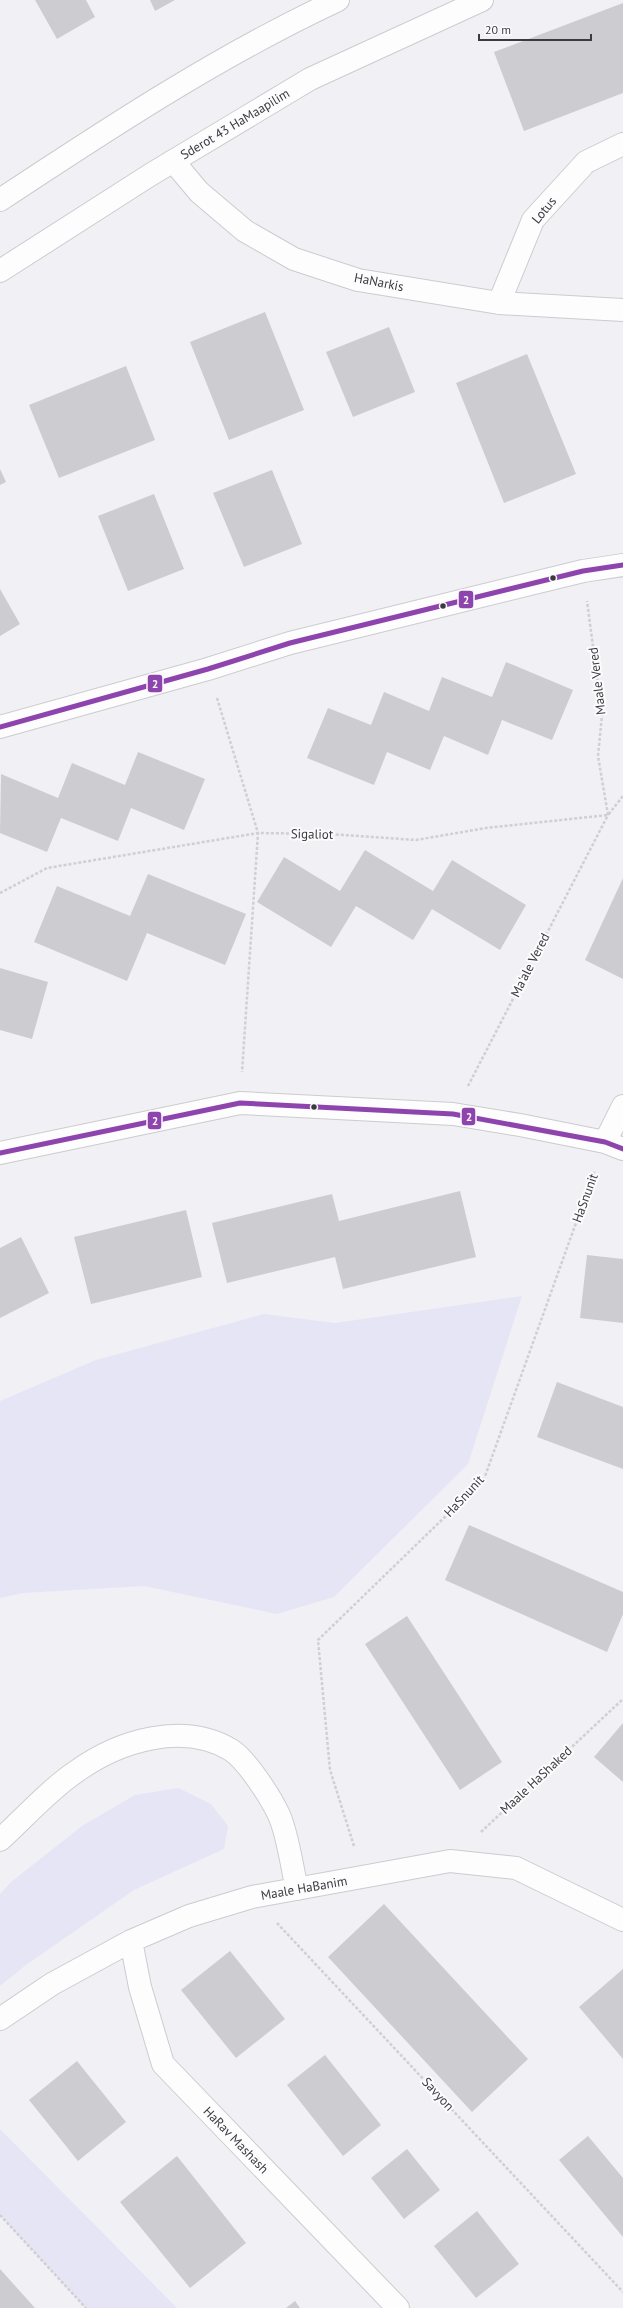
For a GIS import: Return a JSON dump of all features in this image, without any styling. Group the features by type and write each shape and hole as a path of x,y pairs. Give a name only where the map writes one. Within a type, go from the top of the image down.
{"street":[{"path":"0,200 118,124 282,26 338,0"},
{"name":"Sderot 43 HaMaapilim","path":"0,271 173,161 310,80 482,0"},
{"name":"Lotus","path":"499,303 533,220 586,162 623,144"},
{"name":"HaNarkis","path":"173,161 199,192 245,231 294,258 358,280 499,303 623,310"},
{"path":"0,727 208,669 290,643 583,571 623,565"},
{"path":"0,1153 240,1103 453,1114 520,1125 614,1146 623,1106"},
{"path":"0,1840 76,1771 116,1748 164,1736 198,1738 231,1750 263,1785 280,1817 297,1889"},
{"name":"Maale HaBanim","path":"0,2019 52,1984 131,1941 189,1916 252,1897 450,1861 516,1868 623,1920"},
{"name":"HaRav Mashash","path":"131,1941 140,1987 163,2064 398,2308"}],"path":[{"name":"Maale Vered","path":"583,571 602,715 598,756 608,815"},
{"path":"208,669 258,833 240,1103"},
{"path":"608,815 623,796"},
{"name":"Sigaliot","path":"0,893 47,868 258,833 329,834 416,840 486,828 608,815"},
{"name":"Ma'ale Vered","path":"453,1114 608,815"},
{"name":"HaSnunit","path":"364,1877 330,1770 318,1640 484,1479 614,1146"},
{"name":"Maale HaShaked","path":"450,1861 623,1699"},
{"name":"Savyon","path":"252,1897 623,2292"},
{"path":"0,2215 86,2308"}],"shaded area":[{"path":"522,1296 468,1464 334,1597 277,1614 144,1586 23,1593 0,1598 0,1401 96,1360 264,1314 335,1323"},
{"path":"178,1788 211,1804 228,1826 224,1849 134,1890 26,1965 0,1986 0,1894 11,1882 82,1826 135,1795"},
{"path":"0,2129 177,2308 86,2308 0,2215"}],"building":[{"path":"35,0 86,0 95,17 57,39"},
{"path":"150,0 175,0 155,11"},
{"path":"623,3 623,93 524,131 494,52"},
{"path":"265,312 304,410 229,440 190,342"},
{"path":"389,327 415,392 353,417 326,352"},
{"path":"527,354 576,474 504,503 456,383"},
{"path":"126,366 155,440 59,478 29,405"},
{"path":"0,469 6,482 0,485"},
{"path":"272,470 302,544 244,567 213,493"},
{"path":"154,494 184,569 128,591 98,516"},
{"path":"0,589 20,624 0,636"},
{"path":"506,662 573,690 552,740 502,720 488,755 444,736 430,770 387,752 374,785 307,758 328,708 371,725 384,692 429,711 442,677 492,697"},
{"path":"138,752 205,779 184,830 131,808 118,841 61,818 47,852 0,833 1,774 58,798 72,763 125,785"},
{"path":"365,850 433,891 452,860 526,905 500,950 432,909 413,940 356,906 331,947 257,902 284,857 340,891"},
{"path":"148,874 246,914 225,965 147,933 127,981 34,942 57,886 130,916"},
{"path":"623,878 623,979 585,960"},
{"path":"0,968 48,982 32,1039 0,1030"},
{"path":"460,1191 476,1257 343,1289 335,1257 227,1283 212,1223 332,1194 339,1221"},
{"path":"186,1210 202,1277 91,1304 74,1237"},
{"path":"21,1237 49,1293 0,1318 0,1248"},
{"path":"587,1255 623,1259 623,1323 580,1318"},
{"path":"557,1382 623,1407 623,1469 537,1437"},
{"path":"469,1525 623,1592 623,1614 607,1652 445,1580"},
{"path":"407,1616 502,1762 460,1790 365,1644"},
{"path":"623,1723 623,1782 594,1757"},
{"path":"384,1904 528,2059 472,2112 328,1957"},
{"path":"230,1951 285,2019 236,2058 181,1990"},
{"path":"623,1969 623,2059 579,2007"},
{"path":"325,2055 381,2125 343,2156 287,2085"},
{"path":"77,2061 126,2122 78,2161 29,2100"},
{"path":"588,2136 623,2178 623,2237 559,2160"},
{"path":"407,2149 440,2190 404,2219 371,2178"},
{"path":"177,2156 246,2243 190,2288 120,2202"},
{"path":"477,2211 519,2264 476,2298 434,2246"},
{"path":"0,2269 35,2308 0,2308"},
{"path":"295,2301 300,2308 286,2308"}],"transit line":[{"name":"2","path":"0,727 208,669 290,643 583,571 623,565"},
{"name":"2","path":"0,1153 240,1103 453,1114 605,1142 623,1149"}]}
